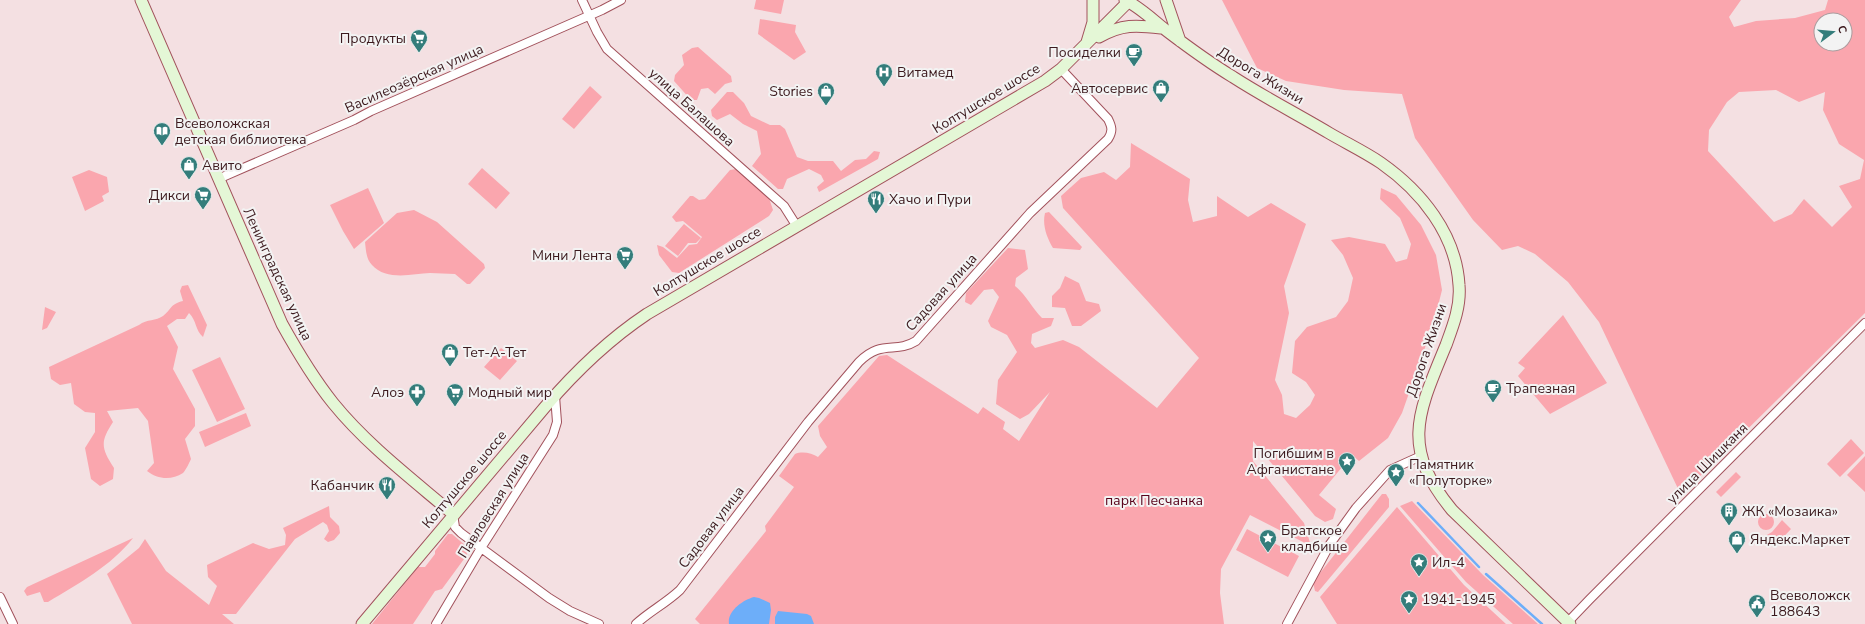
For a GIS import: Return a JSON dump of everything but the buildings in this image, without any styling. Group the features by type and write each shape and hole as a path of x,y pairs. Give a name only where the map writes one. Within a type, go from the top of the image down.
{"main road":[{"name":"Ленинградская улица","path":"141,0 282,324 307,368 335,406 372,445 453,514"},
{"path":"1086,45 1093,22 1093,0"},
{"name":"Колтушское шоссе","path":"362,624 453,514 573,375 603,348 633,324 796,225 986,117 1045,81 1061,69 1086,45 1128,0"},
{"name":"Дорога Жизни","path":"1128,0 1180,42 1232,77 1380,162 1406,182 1425,202 1438,221 1450,243 1456,263 1459,286 1458,305 1453,327 1423,403 1419,422 1421,456 1428,474 1440,495 1452,510 1568,623"},
{"path":"1166,0 1180,42"},
{"path":"1086,45 1112,30 1125,26 1137,25 1163,28"}],"street":[{"name":"улица Балашова","path":"582,0 589,16 608,49 784,206 796,225"},
{"name":"Василеозёрская улица","path":"218,179 354,120 370,111 474,65 589,16 621,0"},
{"name":"Садовая улица","path":"636,624 643,617 668,602 680,590 822,405 859,362 867,354 881,348 904,346 916,340 1030,213 1108,139 1112,133 1112,126 1108,119 1061,69"},
{"name":"улица Шишканя","path":"1568,623 1589,600 1865,323"},
{"name":"Павловская улица","path":"436,624 481,548 553,435 556,422 555,396"},
{"path":"1287,624 1330,544 1356,508 1390,470 1421,456"},
{"path":"453,514 455,527 481,548 549,598 570,611 599,624"},
{"path":"0,597 13,624"}],"green space":[{"path":"756,0 784,0 781,14 754,9"},
{"path":"1222,0 1741,0 1729,17 1734,27 1756,21 1795,18 1813,13 1813,52 1853,52 1853,12 1818,12 1825,10 1828,0 1865,0 1865,313 1681,495 1599,322 1568,282 1535,254 1518,246 1502,250 1473,220 1415,138 1402,94 1344,90 1286,81 1257,68","holes":["1776,90 1799,102 1825,92 1823,110 1839,144 1864,160 1860,179 1839,186 1852,207 1832,227 1804,199 1792,214 1774,222 1708,151 1709,130 1727,102 1739,92"]},
{"path":"760,19 796,25 795,32 806,52 794,60 758,34"},
{"path":"698,47 731,76 732,82 725,84 715,94 708,88 701,89 697,100 691,100 674,81 675,75 684,65 682,55 692,48"},
{"path":"590,86 602,97 574,129 562,119"},
{"path":"727,92 733,92 744,103 751,116 770,125 780,125 785,129 797,157 808,161 833,161 841,171 855,160 866,159 874,151 880,152 878,159 819,192 817,187 824,181 821,175 809,169 787,179 783,189 778,189 752,166 761,154 757,131 743,124 730,114 717,120 712,116 711,110"},
{"name":"парк Песчанка","path":"1131,143 1190,179 1188,200 1193,222 1217,216 1217,196 1248,217 1271,203 1306,224 1284,286 1289,313 1275,380 1282,395 1284,414 1296,418 1310,405 1315,395 1306,382 1292,373 1295,341 1307,327 1336,317 1348,301 1353,278 1343,255 1331,240 1349,237 1385,244 1396,262 1407,259 1411,244 1400,218 1380,199 1381,188 1396,195 1421,225 1436,255 1442,290 1434,322 1402,413 1388,438 1359,461 1352,455 1319,495 1336,509 1333,519 1325,522 1315,516 1253,441 1253,461 1304,523 1311,546 1250,515 1221,569 1220,593 1224,624 700,624 695,619 766,531 765,526 794,487 779,476 795,454 807,453 818,457 827,447 820,436 818,426 879,356 887,355 978,414 983,407 1005,422 1003,429 1019,441 1050,392 1029,414 1020,419 996,404 998,380 1017,352 1007,335 991,327 988,321 999,297 993,289 984,290 971,305 965,302 966,293 1008,248 1025,250 1028,269 1016,278 1015,286 1042,318 1054,318 1051,326 1032,334 1031,343 1035,348 1063,340 1079,347 1157,408 1199,358 1063,208 1061,196 1081,178 1104,172 1116,180 1130,167"},
{"path":"482,168 510,193 496,209 468,184"},
{"path":"736,169 769,198 773,210 769,216 679,273 672,272 659,255 657,245 663,247 677,258 689,245 697,244 702,237 683,221 676,222 672,217 690,196 693,196 699,200 705,199 730,170"},
{"path":"89,170 107,177 109,192 102,196 104,201 85,211 72,177"},
{"path":"368,188 384,223 354,249 330,205"},
{"path":"414,210 437,222 484,264 485,268 470,284 467,284 455,274 430,273 392,275 378,270 370,263 365,242 397,213"},
{"path":"1049,212 1082,247 1080,250 1053,248 1047,236 1044,218 1045,213"},
{"path":"684,224 701,238 696,243 688,243 678,256 665,246"},
{"path":"1065,276 1079,283 1086,301 1099,304 1101,311 1081,326 1072,326 1065,308 1052,307 1052,296 1060,288"},
{"path":"188,285 207,325 203,337 189,313 185,319 177,319 167,326 178,347 173,369 195,409 195,426 185,439 191,459 184,472 178,476 164,478 151,474 147,471 154,463 148,421 138,408 107,411 113,422 104,440 104,445 107,455 114,468 113,479 100,486 91,479 85,448 95,432 95,413 85,412 74,404 71,383 60,385 51,379 49,367 142,323 163,316 173,305 183,301 180,291 182,286"},
{"path":"45,307 56,312 47,328 42,330"},
{"path":"1563,315 1607,383 1550,414 1518,376 1525,368 1518,363"},
{"path":"501,348 517,361 500,380 484,367"},
{"path":"220,357 245,409 217,422 192,370"},
{"path":"246,413 251,426 205,447 199,432"},
{"path":"1851,439 1864,453 1840,477 1827,464"},
{"path":"1865,456 1865,492 1847,475"},
{"path":"1736,472 1741,477 1721,497 1716,492"},
{"path":"1382,494 1386,494 1389,499 1389,507 1318,592 1315,591 1313,582"},
{"path":"1412,501 1483,575 1538,624 1513,624 1466,582 1400,506"},
{"path":"329,506 330,517 339,526 340,533 334,540 328,542 324,539 329,531 327,525 323,522 295,539 236,614 222,614 234,624 132,624 107,574 139,548 145,539 166,571 209,605 217,586 208,577 207,565 253,543 269,549 285,545 286,535 283,528"},
{"path":"1397,507 1464,585 1506,624 1337,624 1320,597"},
{"path":"1766,514 1772,516 1774,522 1772,528 1766,530 1760,528 1758,522 1760,516"},
{"path":"1782,520 1791,529 1775,546 1765,536 1772,532"},
{"name":"Братское кладбище","path":"1247,529 1299,556 1288,577 1236,550"},
{"path":"448,534 452,534 466,546 467,555 442,589 435,591 413,624 372,624 418,567 425,567"},
{"path":"133,538 104,566 48,602 44,602 40,592 27,596 24,591 27,587"}],"water":[{"path":"754,597 770,603 771,610 769,624 729,624 729,619 733,611 741,603"},
{"path":"778,611 807,614 811,616 814,624 775,624 775,617"}],"waterway":[{"path":"1418,503 1479,567"},
{"path":"1486,574 1542,624"}],"place":[{"name":"Продукты","path":"419,53"},
{"name":"Посиделки","path":"1134,67"},
{"name":"Витамед","path":"884,87"},
{"name":"Автосервис","path":"1161,103"},
{"name":"Stories","path":"826,106"},
{"name":"Всеволожская детская библиотека","path":"162,146"},
{"name":"Авито","path":"189,180"},
{"name":"Дикси","path":"203,210"},
{"name":"Хачо и Пури","path":"876,214"},
{"name":"Мини Лента","path":"625,270"},
{"name":"Тет-А-Тет","path":"450,367"},
{"name":"Трапезная","path":"1493,403"},
{"name":"Алоэ","path":"417,407"},
{"name":"Модный мир","path":"455,407"},
{"name":"Погибшим в Афганистане","path":"1347,476"},
{"name":"Памятник «Полуторке»","path":"1396,487"},
{"name":"Кабанчик","path":"387,500"},
{"name":"ЖК «Мозаика»","path":"1729,526"},
{"name":"Братское кладбище","path":"1268,553"},
{"name":"Яндекс.Маркет","path":"1737,554"},
{"name":"Ил-4","path":"1419,577"},
{"name":"1941-1945","path":"1409,614"},
{"name":"Всеволожск 188643","path":"1757,618"}]}
